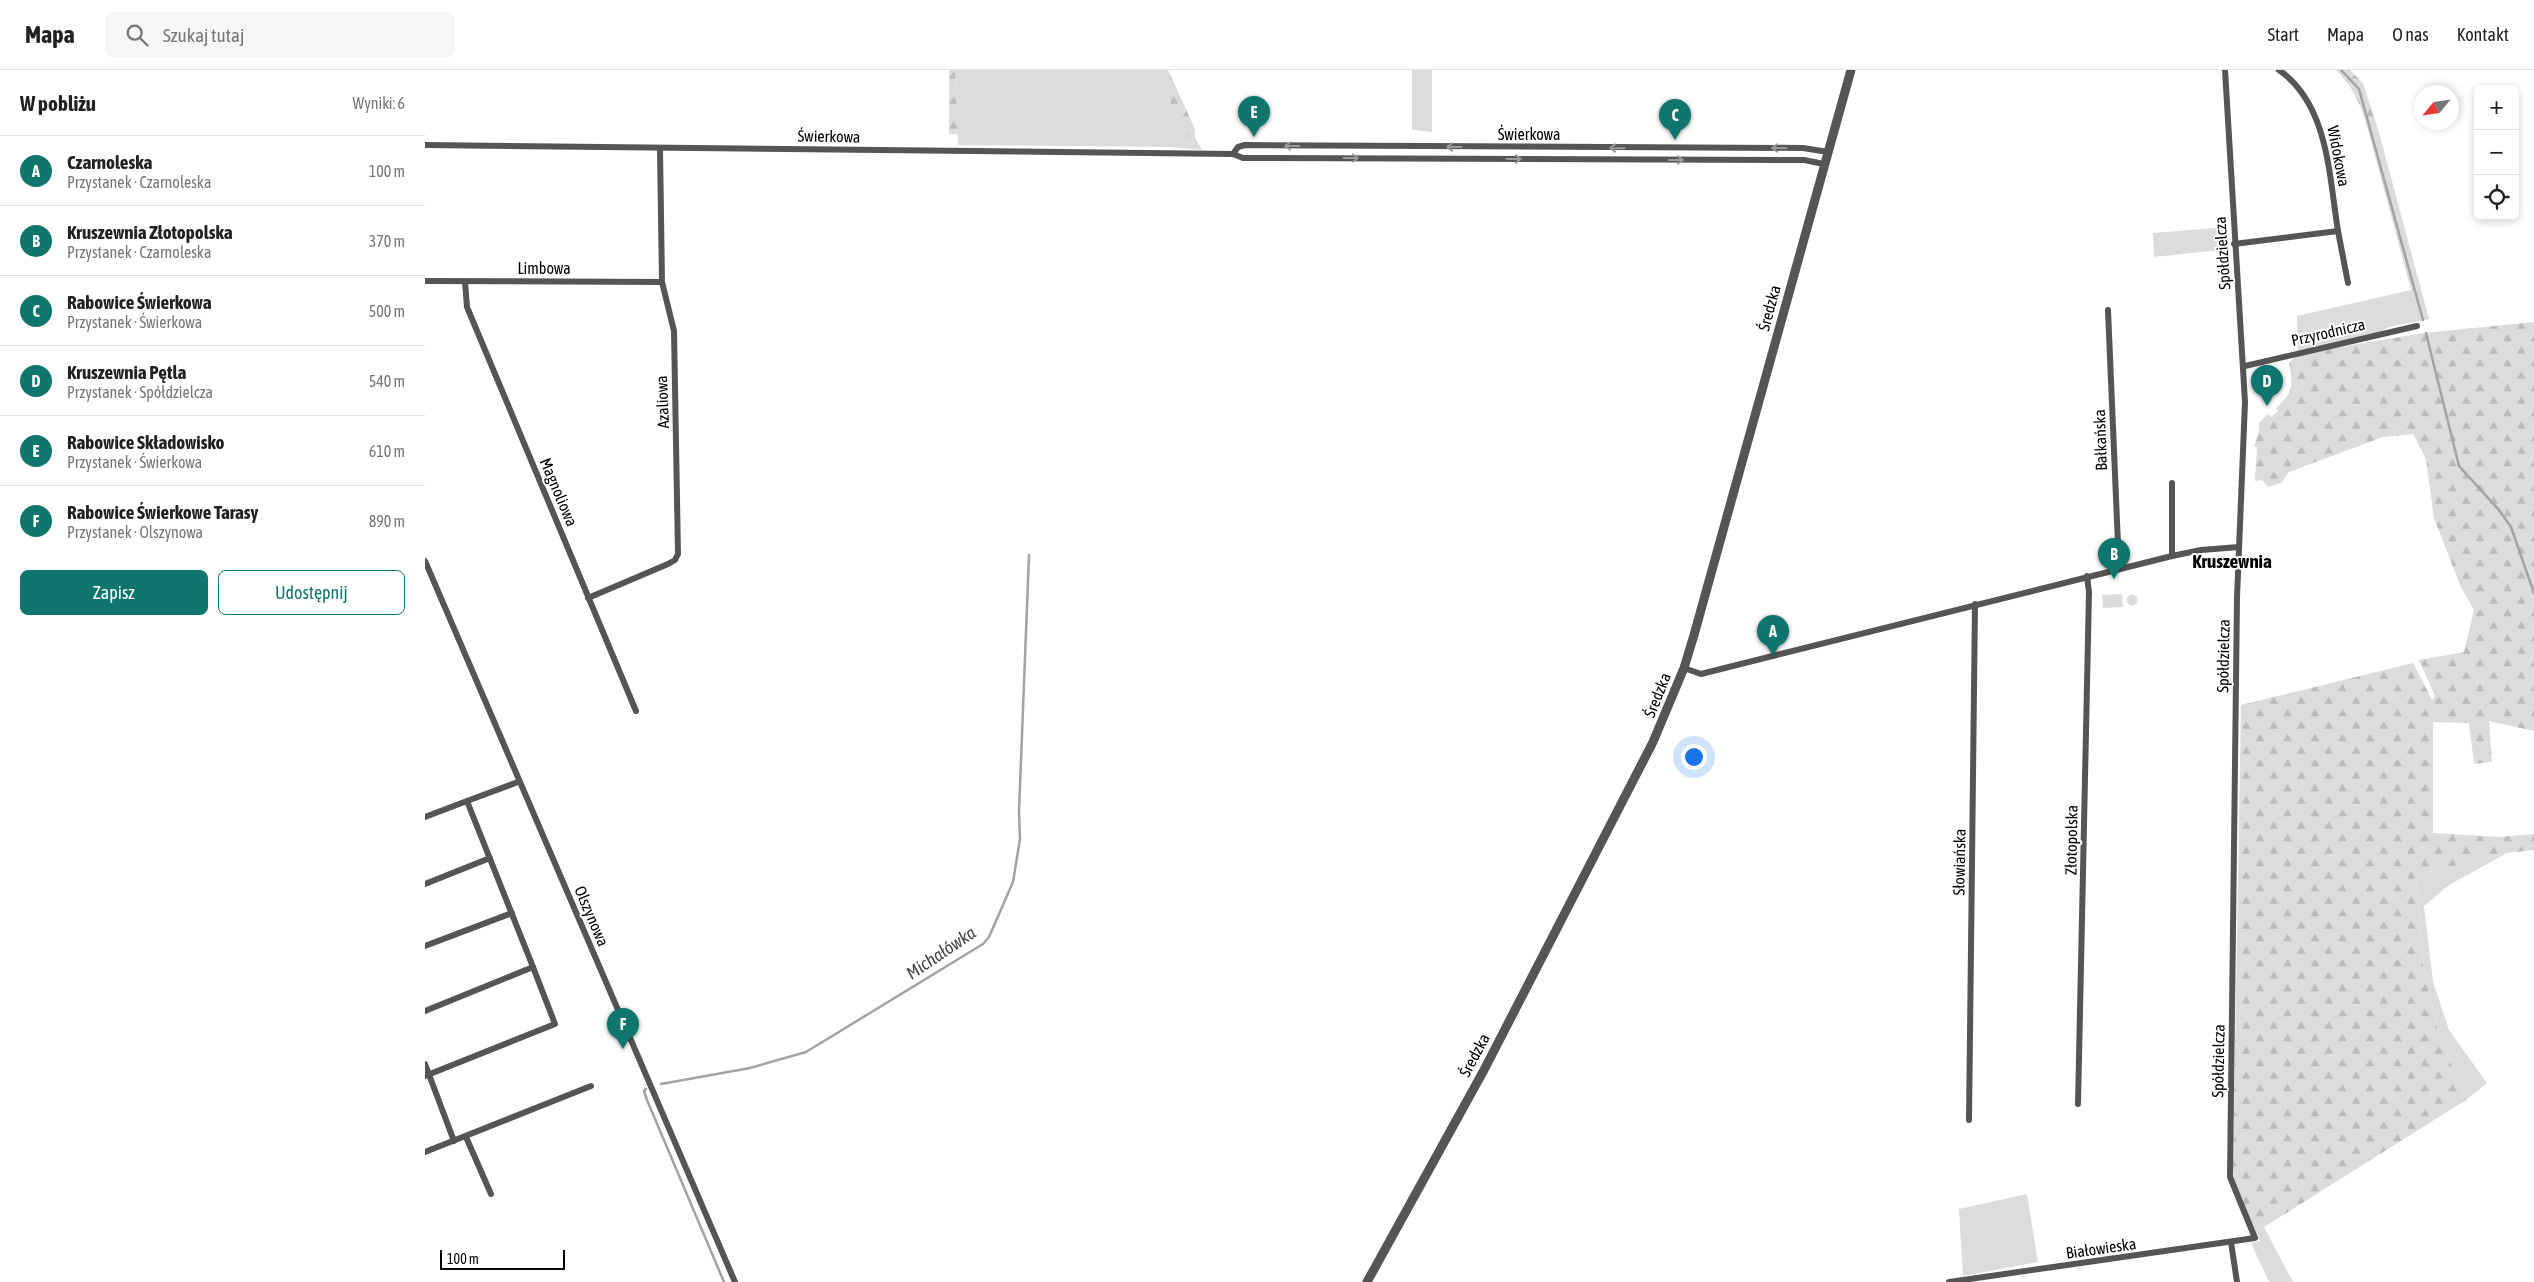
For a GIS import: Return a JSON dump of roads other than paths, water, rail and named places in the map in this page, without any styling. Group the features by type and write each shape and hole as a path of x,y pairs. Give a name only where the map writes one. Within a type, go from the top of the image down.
{"street":[{"name":"Średzka","path":"1367,1282 1481,1075 1535,972 1653,742 1684,668 1851,70"},
{"name":"Spółdzielcza","path":"2225,70 2234,244 2245,366 2239,547 2230,1177 2255,1238"},
{"name":"Widokowa","path":"2279,70 2289,77 2321,127 2348,283"},
{"name":"Świerkowa","path":"425,145 1233,154 1243,158 1804,160 1825,164"},
{"name":"Świerkowa","path":"1233,154 1238,147 1245,145 1803,148 1828,152"},
{"name":"Azaliowa","path":"588,598 669,564 675,560 678,554 674,331 662,282 661,149"},
{"path":"2234,244 2338,231"},
{"name":"Limbowa","path":"425,281 662,282"},
{"name":"Magnoliowa","path":"465,282 467,307 635,711"},
{"name":"Bałkańska","path":"2108,310 2119,568"},
{"name":"Przyrodnicza","path":"2245,366 2417,326"},
{"path":"2172,483 2172,556"},
{"path":"1684,668 1701,674 2119,568 2201,550 2239,547"},
{"name":"Olszynowa","path":"425,561 518,782 735,1282"},
{"name":"Złotopolska","path":"2078,1104 2089,602 2087,576"},
{"name":"Słowiańska","path":"1969,1120 1975,604"},
{"path":"425,817 518,782"},
{"path":"427,1075 555,1024 467,801"},
{"path":"425,884 490,858"},
{"path":"425,946 512,913"},
{"path":"425,1011 533,967"},
{"path":"425,1064 427,1075 455,1141"},
{"path":"425,1152 591,1086"},
{"path":"466,1137 491,1194"},
{"name":"Białowieska","path":"1949,1282 2255,1238"},
{"path":"2231,1242 2237,1282"}],"waterway":[{"path":"2341,70 2359,89 2423,320"},
{"path":"2426,333 2459,466 2499,510 2511,527 2534,593"},
{"name":"Michałówka","path":"661,1084 750,1068 806,1052 983,944 989,937 1013,882 1020,839 1019,812 1029,555"},
{"name":"Michałówka","path":"646,1089 644,1091 647,1100 724,1282"}],"place":[{"name":"Rabowice Składowisko","path":"1254,137"},
{"name":"Rabowice Świerkowa","path":"1675,140"},
{"name":"Kruszewnia Pętla","path":"2267,406"},
{"name":"Kruszewnia Złotopolska","path":"2114,579"},
{"name":"Czarnoleska","path":"1773,656"},
{"name":"Rabowice Świerkowe Tarasy","path":"623,1049"}],"district":[{"name":"Kruszewnia","path":"2232,561"}]}
